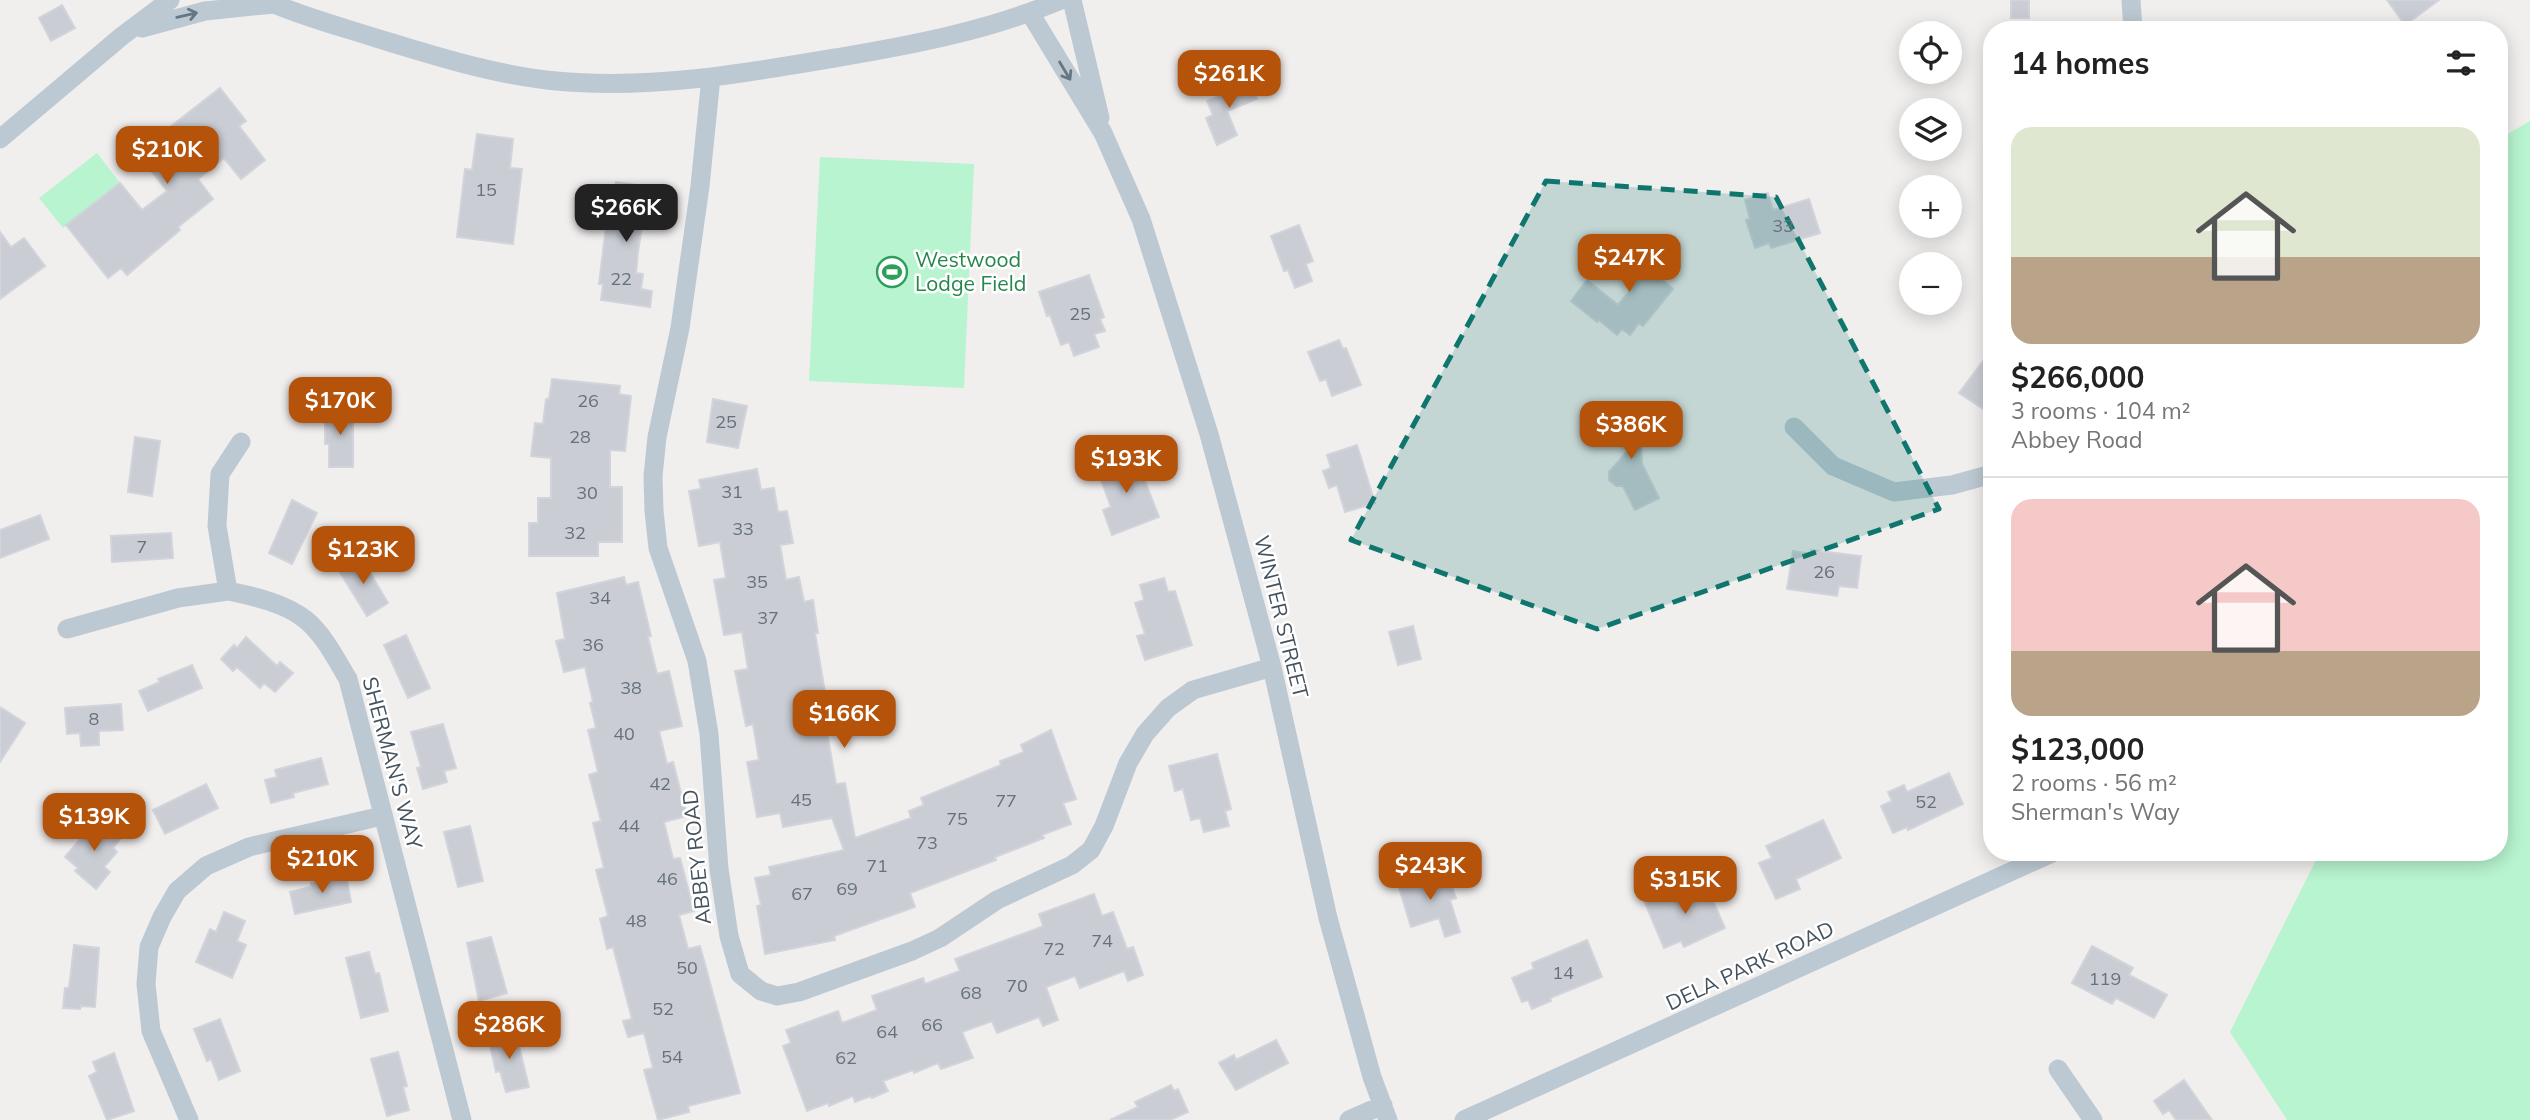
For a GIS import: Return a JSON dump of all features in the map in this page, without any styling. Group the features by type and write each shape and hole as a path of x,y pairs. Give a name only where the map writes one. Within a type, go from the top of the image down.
{"street":[{"path":"0,139 122,36 170,0"},
{"path":"304,0 319,20"},
{"path":"122,36 158,22 191,14 270,2 319,20 465,64 554,80 649,82 711,77 930,41 1030,13 1061,0"},
{"name":"WINTER STREET","path":"1072,0 1103,133"},
{"path":"2131,0 2132,21"},
{"name":"WINTER STREET","path":"1030,13 1103,133 1141,219 1206,423 1272,667 1328,918 1373,1077 1386,1113"},
{"name":"ABBEY ROAD","path":"711,77 700,187 680,328 657,437 653,476 654,511 658,548 697,661 709,734 719,869 729,936 740,974 761,990 776,996 799,992 930,942 997,900 1072,865 1091,850 1104,826 1128,763 1145,734 1168,708 1193,690 1272,667"},
{"path":"1794,427 1833,466 1894,492 1952,485 1983,476"},
{"path":"228,591 217,526 220,474 241,442"},
{"name":"SHERMAN'S WAY","path":"67,629 178,598 228,591 263,598 306,619 331,650 348,679 462,1120"},
{"path":"189,1120 151,1031 146,984 149,947 177,891 206,866 249,847 382,816"},
{"name":"DELA PARK ROAD","path":"1464,1120 2034,861"},
{"path":"2058,1069 2093,1120"},
{"path":"1349,1120 1386,1113"}],"highlighted area":[{"path":"1546,181 1776,197 1939,509 1597,629 1351,540"}],"green space":[{"path":"2530,121 2530,1120 2287,1120 2230,1032 2316,861 2508,861 2508,134"},
{"path":"97,153 120,183 63,228 39,198"},
{"name":"Westwood Lodge Field","path":"820,157 974,164 964,388 809,381"}],"building":[{"path":"2011,0 2029,0 2029,18 2011,18"},
{"path":"2387,0 2439,0 2410,21 2402,21"},
{"path":"62,5 75,28 51,41 39,18"},
{"path":"1244,78 1246,82 1250,81 1257,99 1227,111 1237,135 1217,145 1206,118 1213,115 1207,101 1232,91 1229,85"},
{"path":"220,88 246,121 239,126 265,160 241,179 224,158 198,179 213,199 178,227 180,230 127,275 121,268 108,278 66,225 120,183 142,210 167,191 137,153"},
{"path":"477,134 513,139 510,168 522,169 513,244 457,237 465,169 472,170"},
{"path":"616,182 665,189 663,205 651,203 649,219 643,218 638,252 636,273 643,274 641,289 652,291 650,307 601,300 603,284 599,284 605,234 610,197 613,198"},
{"path":"1768,193 1773,210 1809,199 1820,233 1771,248 1769,243 1755,248 1746,220 1750,219 1745,200"},
{"path":"1299,225 1313,261 1306,264 1312,281 1295,288 1288,270 1284,271 1271,236"},
{"path":"0,232 11,247 24,238 45,266 0,299"},
{"path":"1648,235 1670,253 1654,273 1673,289 1643,326 1639,323 1630,335 1622,329 1617,335 1571,301 1587,280 1618,305 1647,270 1630,257"},
{"path":"1089,275 1104,317 1100,319 1105,331 1094,334 1099,347 1074,356 1069,342 1061,345 1039,292"},
{"path":"1339,340 1343,349 1346,348 1361,385 1332,396 1326,379 1320,381 1308,352"},
{"path":"1983,361 1983,409 1959,393"},
{"path":"552,379 620,386 619,394 631,396 625,451 610,450 610,487 622,487 622,542 598,542 598,556 529,556 529,523 538,523 538,498 551,498 551,458 531,456 535,423 543,424"},
{"path":"713,399 747,406 738,448 707,442"},
{"path":"325,409 353,409 353,467 329,467 329,444 325,444"},
{"path":"1611,413 1639,413 1642,464 1659,498 1635,510 1623,486 1616,486 1609,480 1609,472 1632,446 1611,446"},
{"path":"135,437 160,441 152,496 128,492"},
{"path":"1357,445 1375,503 1345,512 1337,485 1329,488 1323,471 1331,468 1327,455"},
{"path":"1127,451 1132,465 1138,463 1159,517 1112,535 1103,510 1111,507 1100,477 1108,474 1103,460"},
{"path":"757,469 761,490 774,488 778,512 787,511 793,543 780,545 786,580 799,577 804,602 813,600 818,633 815,633 825,692 834,691 840,723 826,726 836,784 845,783 855,838 911,818 909,811 924,805 921,798 1001,765 1000,761 1024,752 1021,745 1051,730 1076,799 1063,803 1071,824 995,857 996,860 910,893 915,907 834,936 835,940 765,954 757,906 761,905 755,878 771,875 769,867 844,850 832,818 783,827 780,813 757,817 747,762 759,760 753,724 746,726 735,671 748,669 742,632 724,635 714,580 726,578 720,542 699,546 689,491 701,489 699,480"},
{"path":"292,500 317,513 292,564 269,553"},
{"path":"40,515 49,539 0,558 0,530"},
{"path":"171,533 173,558 112,562 111,536"},
{"path":"1811,550 1861,556 1857,588 1839,586 1837,596 1787,589 1793,551 1811,554"},
{"path":"360,556 388,603 367,616 338,569"},
{"path":"624,577 626,585 638,582 657,674 669,671 682,726 659,731 667,764 673,762 687,816 664,822 673,859 680,858 694,911 679,915 688,949 700,946 740,1093 688,1106 689,1112 658,1120 644,1070 653,1068 644,1033 628,1037 623,1021 632,1019 613,947 607,949 600,919 608,916 596,870 604,868 593,823 601,821 589,775 598,772 588,730 596,728 590,703 593,702 585,667 564,672 556,641 565,639 557,593"},
{"path":"1164,578 1168,592 1175,591 1192,645 1145,660 1137,636 1145,634 1135,603 1144,600 1140,585"},
{"path":"1413,626 1421,659 1398,665 1389,632"},
{"path":"406,635 430,688 408,698 384,645"},
{"path":"246,637 277,666 280,662 293,673 275,692 264,683 260,688 237,667 233,671 221,659 234,645 237,648"},
{"path":"192,665 202,688 148,711 139,691 160,682 158,679"},
{"path":"121,704 123,730 99,731 99,745 81,746 80,733 67,734 65,708"},
{"path":"0,707 25,723 0,762"},
{"path":"443,724 456,768 444,771 447,782 423,789 417,768 421,767 411,732"},
{"path":"1217,754 1231,809 1225,811 1229,826 1204,832 1200,818 1191,820 1183,789 1175,791 1169,766"},
{"path":"321,758 328,784 293,793 294,797 271,803 265,780 277,777 275,770"},
{"path":"1949,773 1963,804 1908,830 1907,827 1893,833 1881,806 1892,801 1888,792 1904,785 1907,792"},
{"path":"206,784 218,808 165,834 153,810"},
{"path":"98,818 121,838 113,848 117,852 104,867 110,872 96,889 75,871 78,868 65,857"},
{"path":"1823,820 1841,858 1796,879 1800,889 1776,899 1759,863 1772,858 1766,846"},
{"path":"470,826 483,881 458,887 444,832"},
{"path":"1422,874 1425,883 1448,875 1456,898 1450,900 1460,932 1445,937 1439,918 1411,927 1397,881"},
{"path":"346,875 351,902 295,914 290,892 311,887 311,883"},
{"path":"1686,885 1690,893 1706,885 1725,928 1684,947 1681,941 1664,948 1645,903"},
{"path":"1094,894 1102,916 1113,912 1127,949 1133,947 1143,975 1128,981 1124,971 1080,988 1075,976 1046,987 1058,1020 1043,1026 1039,1017 997,1033 992,1021 962,1032 973,1058 941,1069 938,1063 883,1081 888,1091 872,1098 871,1096 855,1102 853,1096 807,1111 783,1046 791,1043 786,1030 838,1011 842,1023 877,1010 872,996 923,978 925,984 960,971 955,959 1043,926 1039,914"},
{"path":"224,912 245,921 237,941 246,945 232,978 196,962 210,929 216,932"},
{"path":"491,937 507,993 479,1001 467,943"},
{"path":"1587,940 1602,977 1550,998 1551,1001 1532,1009 1528,1000 1522,1002 1512,978 1534,969 1532,963"},
{"path":"74,945 99,948 95,1007 63,1008 65,988 69,988"},
{"path":"2092,946 2133,968 2129,975 2167,995 2154,1018 2116,998 2112,1004 2072,983"},
{"path":"369,952 375,974 379,973 388,1011 361,1018 346,958"},
{"path":"220,1019 240,1071 219,1080 211,1059 207,1061 194,1029"},
{"path":"515,1030 529,1087 506,1092 500,1071 496,1072 488,1037"},
{"path":"1276,1040 1288,1063 1236,1090 1219,1063 1234,1055 1236,1060"},
{"path":"398,1052 407,1086 403,1087 409,1110 387,1116 371,1059"},
{"path":"114,1053 134,1111 107,1120 89,1076 97,1072 93,1062"},
{"path":"2184,1080 2212,1120 2176,1120 2169,1110 2163,1114 2154,1101"},
{"path":"1171,1085 1174,1091 1178,1089 1188,1112 1170,1120 1110,1120 1138,1107 1135,1102"}],"place":[{"name":"Westwood Lodge Field","path":"892,272"}]}
